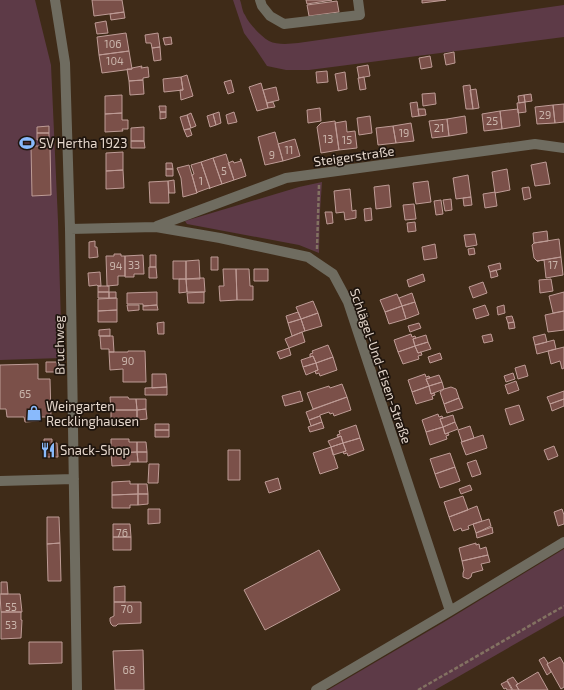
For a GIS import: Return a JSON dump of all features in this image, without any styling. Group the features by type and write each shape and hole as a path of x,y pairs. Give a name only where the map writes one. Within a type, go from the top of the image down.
{"street":[{"name":"Bruchweg","path":"55,0 65,63 70,229 77,690"},
{"path":"260,0 262,6 270,16 284,24 360,16 358,0"},
{"name":"Steigerstraße","path":"156,227 286,178 535,144 564,148"},
{"name":"Schlägel-Und-Eisen-Straße","path":"70,229 156,227 220,238 308,257 333,274 348,302 450,611"},
{"path":"0,481 74,479"},
{"path":"316,690 564,542"}],"path":[{"path":"316,262 320,173"},
{"path":"418,690 564,606"}],"shaded area":[{"name":"SV Hertha 1923","path":"0,0 35,0 51,65 62,358 0,360"},
{"path":"233,0 240,0 243,12 252,26 259,33 269,41 279,44 298,43 564,5 564,37 309,70 286,70 267,66 244,33"},
{"path":"322,182 319,253 299,245 187,224 185,221 299,187"},
{"path":"564,549 564,616 435,690 328,690 444,622"}],"building":[{"path":"92,0 122,0 124,12 94,16"},
{"path":"306,0 332,0 307,4"},
{"path":"422,0 446,0 422,3"},
{"path":"337,1 339,12 309,16 307,5"},
{"path":"124,12 125,18 111,20 110,14"},
{"path":"106,21 108,33 97,34 95,23"},
{"path":"126,33 129,51 99,55 97,37"},
{"path":"158,33 160,47 152,48 151,43 146,43 145,35"},
{"path":"171,37 172,44 165,45 163,38"},
{"path":"160,47 161,60 154,61 152,48"},
{"path":"129,51 132,69 102,73 99,55"},
{"path":"454,52 455,63 446,65 444,54"},
{"path":"430,56 432,67 421,69 419,58"},
{"path":"368,65 370,76 359,78 357,67"},
{"path":"142,66 141,68 148,67 149,77 143,78 143,80 129,81 127,69"},
{"path":"327,71 328,82 317,83 316,72"},
{"path":"345,72 347,89 338,91 335,74"},
{"path":"187,75 193,96 181,100 180,90 183,90 181,77"},
{"path":"181,77 183,90 164,92 163,79"},
{"path":"364,77 366,89 360,90 358,78"},
{"path":"143,80 144,94 130,95 129,81"},
{"path":"231,80 234,92 228,94 224,82"},
{"path":"261,83 268,108 257,111 249,87"},
{"path":"470,85 473,109 466,109 463,86"},
{"path":"276,87 279,100 267,103 263,90"},
{"path":"476,89 479,108 473,109 470,90"},
{"path":"435,93 436,104 423,106 422,94"},
{"path":"531,94 532,101 525,102 524,95"},
{"path":"122,95 122,113 105,114 105,96"},
{"path":"524,95 525,102 519,103 518,96"},
{"path":"273,102 275,107 268,108 267,103"},
{"path":"417,102 419,116 412,117 410,103"},
{"path":"525,102 526,112 518,113 517,103"},
{"path":"564,104 564,122 555,123 553,105"},
{"path":"553,105 555,123 537,124 535,107"},
{"path":"159,106 166,106 166,112 160,112"},
{"path":"320,108 321,121 308,123 307,110"},
{"path":"418,109 425,109 426,115 419,116"},
{"path":"518,109 520,126 502,129 500,111"},
{"path":"500,111 502,129 484,131 482,114"},
{"path":"160,112 166,112 166,118 160,119"},
{"path":"219,112 221,123 216,125 213,114"},
{"path":"234,112 237,122 228,124 226,115"},
{"path":"122,113 122,120 128,120 128,129 122,129 123,131 105,132 105,114"},
{"path":"191,113 196,126 191,128 187,115"},
{"path":"213,114 216,125 210,127 207,116"},
{"path":"187,115 191,128 184,130 180,117"},
{"path":"370,116 372,133 359,135 357,118"},
{"path":"465,116 467,133 449,136 447,119"},
{"path":"447,119 449,136 432,138 429,121"},
{"path":"335,121 339,150 321,153 317,127 321,123"},
{"path":"346,121 347,132 355,131 357,148 339,150 335,123"},
{"path":"411,123 414,141 396,143 393,126"},
{"path":"49,126 49,133 37,133 37,127"},
{"path":"393,126 396,143 378,145 376,128"},
{"path":"144,127 144,141 131,141 131,128"},
{"path":"190,129 192,135 187,137 184,130"},
{"path":"275,132 283,161 265,165 258,137"},
{"path":"37,133 49,133 49,139 37,140"},
{"path":"295,139 300,156 283,161 278,144"},
{"path":"131,141 144,141 145,148 131,148"},
{"path":"31,146 50,146 51,195 32,196"},
{"path":"123,152 123,170 106,171 106,153"},
{"path":"226,154 234,180 222,184 213,158"},
{"path":"213,158 222,184 210,188 201,162"},
{"path":"241,159 246,176 234,180 228,163 233,161 234,163 241,161"},
{"path":"201,162 210,189 209,188 197,193 191,165"},
{"path":"546,162 550,184 535,186 531,165"},
{"path":"166,163 172,163 173,169 166,169"},
{"path":"189,165 197,193 183,197 181,178 177,168"},
{"path":"166,169 173,169 173,176 166,176"},
{"path":"507,169 510,190 495,193 492,172"},
{"path":"123,170 124,188 106,189 106,171"},
{"path":"468,175 471,197 456,199 453,178"},
{"path":"174,180 175,193 169,193 168,181"},
{"path":"168,181 169,203 150,203 149,182"},
{"path":"428,181 431,202 416,204 413,183"},
{"path":"389,185 391,207 376,209 374,187"},
{"path":"529,187 531,198 524,200 522,188"},
{"path":"350,189 352,211 356,210 356,218 345,220 344,212 336,213 334,191"},
{"path":"495,192 497,206 485,208 483,194"},
{"path":"471,197 472,205 464,206 463,198"},
{"path":"451,199 452,210 445,211 443,200"},
{"path":"441,200 443,214 436,215 434,201"},
{"path":"414,204 416,219 405,220 403,205"},
{"path":"371,208 372,220 365,221 364,209"},
{"path":"325,212 332,212 333,223 327,224"},
{"path":"415,222 416,231 408,232 407,223"},
{"path":"547,231 548,241 534,243 533,233"},
{"path":"475,234 477,245 466,247 464,235"},
{"path":"559,239 561,257 537,261 534,258 532,245 534,243"},
{"path":"95,241 98,257 89,258 89,242"},
{"path":"435,244 437,258 424,260 422,247"},
{"path":"474,248 475,254 469,255 468,249"},
{"path":"114,254 121,254 121,256 125,256 125,276 118,276 118,285 107,286 106,256 114,256"},
{"path":"143,255 144,274 134,274 134,277 125,277 125,256"},
{"path":"150,255 156,255 156,267 150,267"},
{"path":"211,257 218,257 218,270 211,270"},
{"path":"561,257 563,275 546,278 544,260 537,261"},
{"path":"199,260 200,279 186,279 186,261"},
{"path":"173,261 186,261 186,279 173,279"},
{"path":"500,263 501,269 490,272 488,266"},
{"path":"149,267 156,267 157,278 149,278"},
{"path":"223,269 236,269 237,300 220,301 219,286 224,286"},
{"path":"236,269 249,269 250,286 253,286 253,300 237,300"},
{"path":"254,269 268,269 268,281 254,281"},
{"path":"496,270 498,276 491,278 490,272"},
{"path":"100,272 101,286 89,286 88,273"},
{"path":"423,274 425,281 409,287 407,280"},
{"path":"204,278 205,292 187,292 186,279"},
{"path":"179,279 186,279 187,292 179,293"},
{"path":"551,279 553,291 540,293 539,280"},
{"path":"483,282 487,293 473,298 469,287"},
{"path":"98,286 109,286 109,292 98,292"},
{"path":"98,292 109,292 109,298 98,298"},
{"path":"109,292 116,292 116,298 109,298"},
{"path":"157,292 157,305 143,306 143,304 127,304 127,293"},
{"path":"204,292 204,303 188,303 187,293"},
{"path":"564,292 564,311 553,313 549,296"},
{"path":"412,293 415,302 402,306 399,298"},
{"path":"397,294 402,306 385,312 380,300"},
{"path":"117,298 117,310 98,311 98,299"},
{"path":"313,301 318,313 301,319 296,307"},
{"path":"415,302 419,314 406,319 402,306"},
{"path":"127,305 139,305 139,310 128,311"},
{"path":"157,305 158,310 143,310 143,306"},
{"path":"485,305 489,315 476,319 473,309"},
{"path":"504,305 505,313 498,315 497,307"},
{"path":"402,306 406,319 389,324 385,312"},
{"path":"117,310 117,322 98,322 98,311"},
{"path":"564,311 564,330 548,332 545,315"},
{"path":"298,312 301,319 288,323 286,316"},
{"path":"318,313 322,326 305,331 301,319"},
{"path":"512,316 514,322 508,323 506,317"},
{"path":"301,319 305,331 292,336 288,323"},
{"path":"164,322 164,334 158,334 157,323"},
{"path":"514,322 515,328 509,329 508,323"},
{"path":"419,323 421,328 410,332 408,326"},
{"path":"110,329 110,336 99,336 99,330"},
{"path":"302,332 305,342 289,348 285,339"},
{"path":"411,334 412,337 415,336 416,338 413,339 415,346 398,352 394,340"},
{"path":"491,334 493,341 484,343 482,336"},
{"path":"545,334 547,342 535,345 533,337"},
{"path":"426,335 428,342 415,346 413,339"},
{"path":"100,336 113,336 114,352 109,352 109,349 101,349"},
{"path":"554,340 556,349 537,354 535,345"},
{"path":"428,342 431,349 418,353 415,346"},
{"path":"328,345 333,357 316,363 313,356 310,357 310,354 313,353 312,351"},
{"path":"415,346 418,353 421,352 422,355 418,356 419,359 403,364 398,352"},
{"path":"564,347 564,368 562,369 560,361 551,364 548,351"},
{"path":"289,348 291,355 280,359 277,352"},
{"path":"145,351 146,382 123,382 123,369 110,370 109,352"},
{"path":"440,353 442,359 430,363 428,357"},
{"path":"313,356 316,363 303,367 301,360"},
{"path":"333,357 337,370 320,376 319,373 316,374 315,371 318,370 316,363"},
{"path":"46,362 57,362 57,372 46,372"},
{"path":"316,363 318,370 306,375 303,367"},
{"path":"38,364 38,379 50,379 51,417 39,417 39,421 25,422 24,417 7,417 6,409 0,409 0,365"},
{"path":"525,365 528,376 518,379 515,368"},
{"path":"513,373 515,379 506,382 504,376"},
{"path":"152,374 166,374 167,387 152,388"},
{"path":"425,374 426,377 429,376 430,378 426,379 429,386 412,392 408,380"},
{"path":"439,375 442,382 429,386 426,379"},
{"path":"516,381 519,390 508,394 505,385"},
{"path":"442,382 444,389 431,394 429,386"},
{"path":"342,384 347,397 313,409 307,393 329,386 330,388"},
{"path":"429,386 431,394 434,393 435,395 432,396 433,399 416,404 412,392"},
{"path":"167,387 167,395 145,395 145,388"},
{"path":"451,387 456,389 459,398 444,404 440,392"},
{"path":"300,391 303,401 285,406 282,396"},
{"path":"564,391 564,399 550,404 547,397"},
{"path":"110,397 128,397 129,399 136,399 137,410 111,410"},
{"path":"347,397 351,410 334,416 333,413 330,414 329,412 309,420 306,412"},
{"path":"459,398 463,408 447,413 444,404"},
{"path":"136,399 146,399 146,409 137,410"},
{"path":"564,399 564,406 552,411 550,404"},
{"path":"519,405 524,420 510,425 505,409"},
{"path":"146,409 147,419 137,420 137,410"},
{"path":"111,410 137,410 137,420 129,420 129,423 111,423"},
{"path":"438,414 439,417 442,416 443,418 440,419 443,427 426,432 422,420"},
{"path":"453,415 455,422 443,427 440,419"},
{"path":"320,416 322,422 311,426 309,420"},
{"path":"322,422 324,428 310,432 308,427"},
{"path":"455,422 458,429 445,434 443,427"},
{"path":"155,424 169,424 169,430 155,430"},
{"path":"356,425 360,438 343,443 341,436 338,437 337,435 340,434 339,431"},
{"path":"470,426 474,438 462,442 458,430"},
{"path":"443,427 445,434 448,433 449,435 446,436 447,439 430,445 426,432"},
{"path":"155,430 169,430 169,437 155,437"},
{"path":"483,435 487,448 466,455 461,442"},
{"path":"341,436 343,443 331,447 328,441"},
{"path":"360,438 364,450 348,456 347,453 344,454 343,452 346,451 343,443"},
{"name":"Snack-Shop","path":"44,439 52,439 52,457 45,457"},
{"path":"111,439 129,439 129,442 137,442 137,452 111,453"},
{"path":"137,442 146,442 147,452 137,452"},
{"path":"52,443 57,443 58,457 52,457"},
{"path":"343,443 346,451 333,455 331,447"},
{"path":"554,446 558,456 548,460 544,450"},
{"path":"331,447 338,468 320,474 313,453"},
{"path":"228,450 240,450 240,480 228,480"},
{"path":"137,452 138,462 130,462 130,465 112,466 111,453"},
{"path":"137,452 147,452 147,462 138,462"},
{"path":"450,453 455,467 435,474 430,459"},
{"path":"476,460 481,474 472,477 467,463"},
{"path":"149,464 159,464 158,483 148,483"},
{"path":"455,467 460,481 440,488 435,474"},
{"path":"278,478 281,489 269,493 265,482"},
{"path":"130,481 130,484 138,484 138,494 112,495 112,482"},
{"path":"138,484 147,484 148,494 138,494"},
{"path":"470,485 472,490 461,494 459,489"},
{"path":"138,494 138,505 130,505 130,508 112,508 112,495"},
{"path":"138,494 148,494 148,504 138,505"},
{"path":"463,496 468,510 449,517 444,502"},
{"path":"477,506 482,521 468,526 469,529 462,531 461,528 454,531 449,517"},
{"path":"148,509 160,509 160,523 148,524"},
{"path":"562,509 564,524 558,526 554,512"},
{"path":"47,517 59,517 60,543 47,544"},
{"path":"489,519 491,526 476,533 473,524"},
{"path":"113,524 130,524 131,537 113,537"},
{"path":"492,527 493,533 477,538 476,533"},
{"path":"113,537 131,537 131,550 113,550"},
{"path":"60,543 61,581 48,581 47,544"},
{"path":"476,543 476,545 479,544 480,549 486,547 488,555 462,561 459,548"},
{"path":"319,550 340,590 265,630 244,590"},
{"path":"488,555 490,562 481,564 483,570 472,573 471,577 468,579 463,577 464,570 462,561"},
{"path":"1,582 7,582 8,594 1,594"},
{"path":"125,586 125,602 114,602 114,587"},
{"path":"0,594 20,594 22,612 1,612"},
{"path":"114,602 141,602 141,623 118,624 113,626 110,618 114,616"},
{"path":"1,612 21,612 21,638 1,639"},
{"path":"29,642 62,642 62,663 29,664"},
{"path":"143,650 144,690 115,690 113,651"},
{"path":"544,657 551,672 547,675 539,660"},
{"path":"560,657 564,664 564,687 561,689 547,664"},
{"path":"538,672 548,690 519,690 516,685"},
{"path":"513,677 518,684 516,685 519,690 513,690 507,680"},
{"path":"507,681 512,690 507,690 506,688 504,689 501,684"}],"place":[{"name":"SV Hertha 1923","path":"27,143"},
{"name":"Weingarten Recklinghausen","path":"34,413"},
{"name":"Snack-Shop","path":"48,450"}]}
